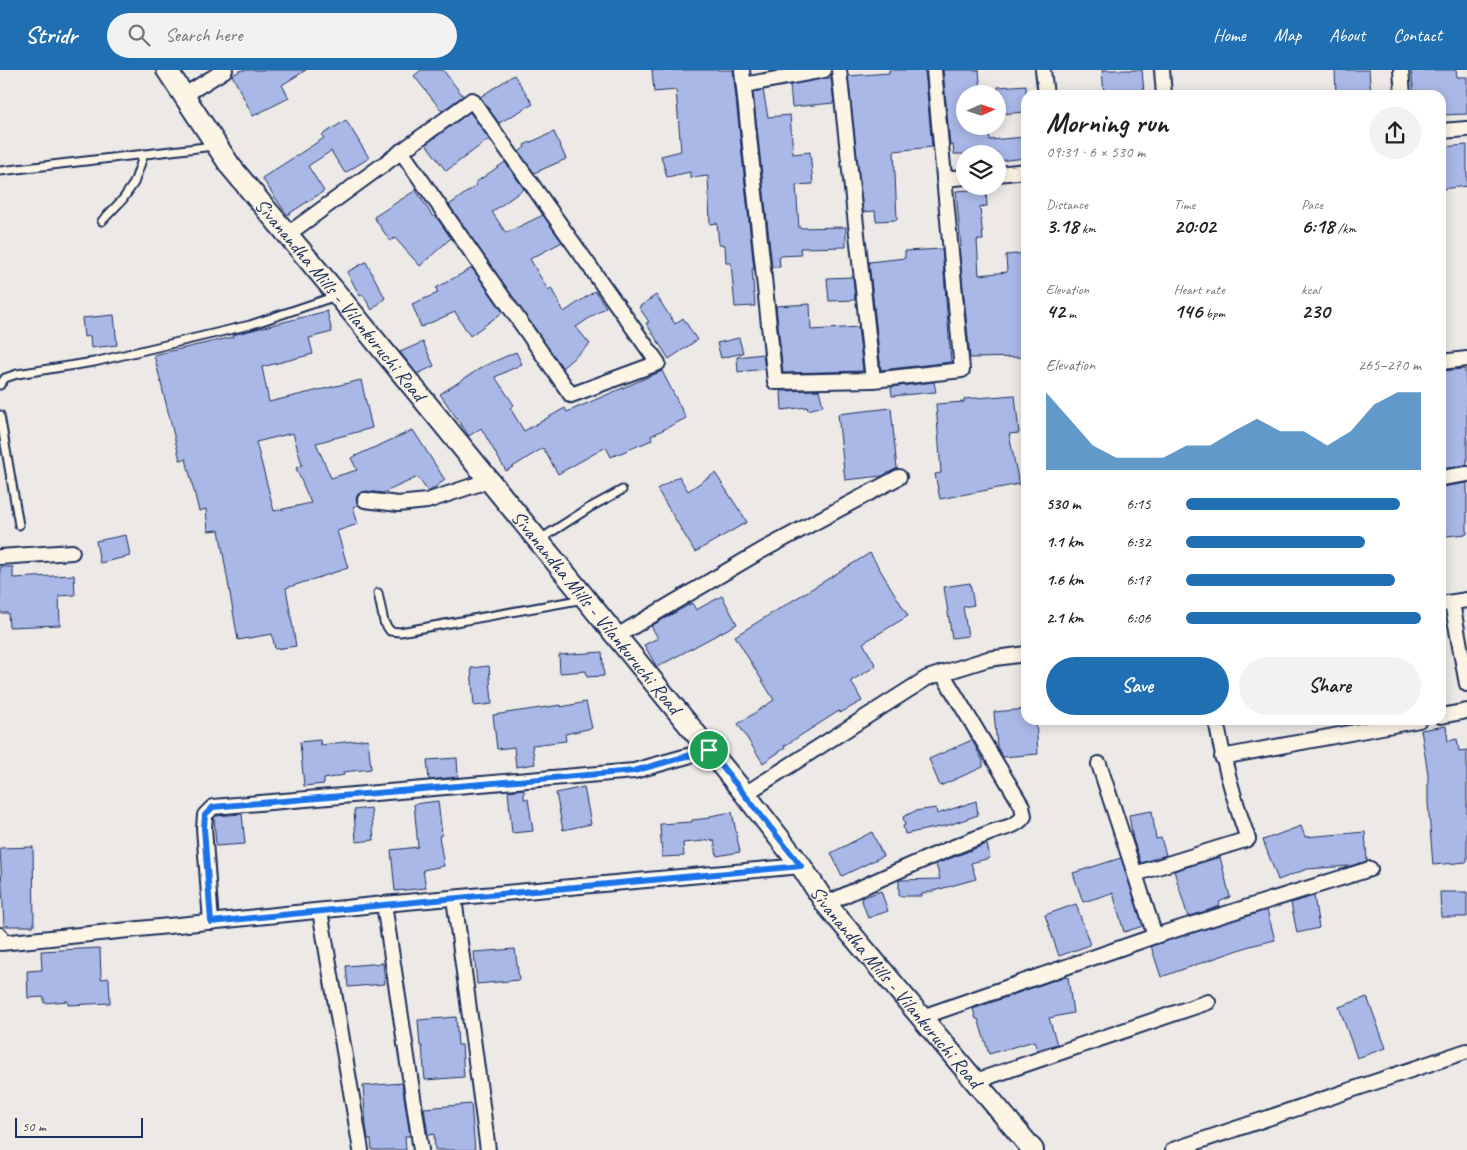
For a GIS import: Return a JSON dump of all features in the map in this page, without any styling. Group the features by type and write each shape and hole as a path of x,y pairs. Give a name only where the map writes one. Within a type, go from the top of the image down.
{"main road":[{"name":"Sivanandha Mills - Vilankuruchi Road","path":"167,70 231,167 490,480 745,794 801,866 826,904 1033,1150"}],"street":[{"path":"183,96 225,70"},
{"path":"742,70 775,382 873,380 962,370 934,70"},
{"path":"744,84 824,70"},
{"path":"839,70 873,380"},
{"path":"1044,70 1046,90"},
{"path":"1162,70 1164,90"},
{"path":"1401,70 1403,90"},
{"path":"288,234 401,151 472,100 658,363 572,395 401,151"},
{"path":"1446,131 1467,129"},
{"path":"1006,173 1021,172"},
{"path":"944,179 956,178"},
{"path":"1446,361 1467,359"},
{"path":"1446,477 1467,474"},
{"path":"617,636 761,551 899,478"},
{"path":"366,500 398,504 427,501 490,480"},
{"path":"0,557 72,552"},
{"path":"1467,600 1447,604 1467,684"},
{"path":"745,794 927,678 988,659 1021,655"},
{"path":"826,904 912,864 996,830 1019,823 1024,816 1022,806 942,673"},
{"path":"1446,715 1467,711"},
{"path":"1135,874 1248,839 1222,756 1217,725"},
{"path":"1222,756 1392,725"},
{"path":"211,922 204,828 205,815 213,807 634,771 709,750"},
{"path":"1099,764 1155,936"},
{"path":"0,935 1,943 384,904 801,866"},
{"path":"922,1017 1155,936 1370,869"},
{"path":"454,898 488,1150"},
{"path":"384,904 421,1150"},
{"path":"320,911 361,1150"},
{"path":"976,1081 1208,1002"},
{"path":"1173,1150 1467,1051"}],"lane":[{"path":"0,171 217,146"},
{"path":"102,220 124,199 134,183 144,154"},
{"path":"0,385 5,378 17,374 94,362 250,326 338,295"},
{"path":"0,415 19,525"},
{"path":"538,540 622,490"},
{"path":"378,593 384,622 390,630 400,632 586,599"}],"building":[{"path":"242,70 306,70 282,85 289,98 253,116 232,75"},
{"path":"421,70 443,70 463,96 442,111 414,76"},
{"path":"652,70 733,70 754,269 752,269 755,306 735,307 731,263 726,263 725,245 719,245 717,223 710,224 708,176 690,178 690,172 667,177 661,156 681,151 676,90 654,92"},
{"path":"889,70 925,70 932,147 894,151 897,220 876,221 875,211 863,212 848,76 889,73"},
{"path":"943,70 979,70 980,85 956,85 956,135 989,135 990,140 1021,137 1021,159 1006,160 1006,145 956,145 956,154 954,154 953,145 950,146"},
{"path":"1102,70 1142,70 1144,90 1104,90"},
{"path":"1335,70 1369,70 1371,90 1336,90"},
{"path":"1411,70 1456,70 1457,77 1467,77 1467,114 1446,115 1446,90 1413,90"},
{"path":"514,75 533,104 499,123 480,97"},
{"path":"831,78 834,103 792,107 790,85"},
{"path":"1026,85 1026,90 1021,90 1021,112 1006,113 1006,86"},
{"path":"763,90 768,117 790,115 793,154 810,152 813,184 796,185 799,228 846,227 846,247 800,248 801,255 779,256 780,267 772,267 753,92"},
{"path":"470,112 489,139 446,171 426,144"},
{"path":"346,120 369,158 345,173 331,151 308,166 324,191 287,215 262,178 324,138 322,135"},
{"path":"554,132 566,159 534,173 519,152 525,147 524,145"},
{"path":"1467,145 1467,186 1446,188 1446,147"},
{"path":"505,162 524,189 492,212 506,233 543,215 562,242 530,259 548,290 551,288 564,312 595,291 606,307 576,327 590,344 562,368 449,205 477,185 475,183"},
{"path":"416,190 433,217 435,215 451,238 420,266 395,238 390,241 374,217"},
{"path":"956,195 986,195 987,206 980,207 983,240 977,240 979,275 1007,272 1006,255 1021,254 1021,357 970,358 959,247 961,247"},
{"path":"942,249 951,362 881,370 869,262 905,258 905,251"},
{"path":"366,262 385,298 372,310 363,295 360,296 347,272"},
{"path":"472,268 503,312 470,336 455,312 421,327 412,304 438,293 436,288"},
{"path":"853,277 855,300 829,301 827,278"},
{"path":"656,295 675,324 683,318 697,340 669,359 646,323 649,322 639,307"},
{"path":"810,304 811,330 858,327 863,371 783,373 776,306"},
{"path":"327,311 332,332 309,338 313,354 262,367 269,402 361,380 372,428 316,443 331,478 357,470 351,458 413,430 445,480 428,492 418,477 383,493 366,491 358,494 356,499 358,505 353,507 358,524 337,531 348,568 286,588 296,646 275,649 272,634 238,640 219,530 208,531 206,509 199,511 186,459 180,460 154,355 233,337 233,335","holes":["293,433 302,465 296,468 311,503 274,511 256,442"]},
{"path":"114,315 117,345 91,348 90,336 84,337 82,318"},
{"path":"739,338 743,353 721,358 717,343"},
{"path":"423,342 434,366 417,374 400,352"},
{"path":"516,352 522,364 495,377 514,405 510,408 524,431 565,408 567,412 662,371 686,418 651,436 652,440 611,457 606,447 558,474 543,448 506,471 481,428 469,436 440,394 484,366"},
{"path":"763,354 765,369 738,372 737,357"},
{"path":"1465,369 1467,465 1446,468 1446,371"},
{"path":"934,382 936,392 892,396 891,387"},
{"path":"819,390 823,406 808,410 807,407 782,410 781,391"},
{"path":"1015,395 1019,433 1009,434 1019,484 940,499 935,474 941,473 936,404 964,402 964,399"},
{"path":"891,408 897,469 882,476 845,480 838,414"},
{"path":"715,473 747,522 695,552 657,489 679,476 688,491"},
{"path":"1467,483 1467,534 1446,536 1446,486"},
{"path":"126,535 130,556 100,563 96,541"},
{"path":"870,553 908,616 863,643 876,666 851,681 862,701 840,713 839,711 784,746 785,748 763,763 738,724 774,700 735,636"},
{"path":"0,567 13,567 13,578 74,575 75,595 59,596 60,625 9,627 8,613 0,613"},
{"path":"970,583 974,605 963,607 968,636 952,638 944,587"},
{"path":"722,596 737,624 657,667 644,645 658,638 651,626 692,603 696,610"},
{"path":"602,652 604,676 587,677 586,671 560,673 559,655"},
{"path":"489,666 492,704 474,706 471,668"},
{"path":"586,702 592,728 565,734 566,741 532,745 535,764 516,767 514,747 497,749 493,715"},
{"path":"1021,709 1021,725 1036,725 1038,754 1003,757 997,747 994,712"},
{"path":"1446,726 1448,741 1457,739 1459,751 1467,750 1467,862 1433,865 1428,802 1428,774 1421,730"},
{"path":"368,739 371,769 343,772 344,775 324,779 324,784 304,786 300,742 320,740 321,745"},
{"path":"972,740 983,761 983,767 940,786 929,759"},
{"path":"457,758 458,777 429,780 427,760"},
{"path":"584,787 591,824 563,830 556,793"},
{"path":"524,789 524,799 528,799 533,831 512,833 508,791"},
{"path":"438,801 442,835 439,836 444,866 423,870 426,888 395,891 391,850 418,847 414,804"},
{"path":"976,801 978,815 949,825 905,834 903,817 915,811 936,808 937,814"},
{"path":"371,808 374,840 356,842 354,810"},
{"path":"1152,811 1156,839 1161,838 1166,855 1141,863 1133,839 1129,815"},
{"path":"732,812 740,852 717,856 714,840 683,843 684,856 662,857 660,824 692,822 692,820 710,818 710,816"},
{"path":"242,814 245,844 216,846 214,818 216,816"},
{"path":"1301,826 1305,837 1365,832 1367,861 1350,866 1307,869 1278,880 1263,840"},
{"path":"872,832 883,856 842,876 831,853"},
{"path":"987,844 990,858 971,863 976,879 922,894 922,896 899,896 899,880 940,879 936,864"},
{"path":"33,847 34,926 4,926 0,848"},
{"path":"1220,857 1230,897 1219,902 1220,906 1188,917 1174,871"},
{"path":"1121,858 1143,926 1124,932 1113,893 1083,902 1073,873"},
{"path":"881,891 888,911 868,918 861,898"},
{"path":"1440,892 1467,892 1467,917 1441,917"},
{"path":"1314,896 1319,928 1297,933 1291,903"},
{"path":"1076,904 1090,945 1059,956 1045,915"},
{"path":"1267,910 1275,940 1250,946 1161,977 1151,946"},
{"path":"100,948 101,979 109,978 110,1003 68,1005 68,1001 44,1003 44,997 28,998 27,971 42,970 41,951"},
{"path":"515,949 519,980 477,984 474,952"},
{"path":"383,963 385,984 348,987 346,966"},
{"path":"1068,977 1073,1013 1049,1018 1057,1044 1037,1050 1034,1041 989,1054 973,1009 1060,978"},
{"path":"1367,997 1386,1048 1357,1058 1339,1007"},
{"path":"456,1017 458,1045 462,1045 464,1077 425,1080 418,1020"},
{"path":"402,1083 410,1136 405,1136 406,1150 372,1150 371,1139 368,1139 366,1126 363,1086"},
{"path":"471,1104 475,1150 435,1150 434,1134 428,1135 424,1108"}],"route":[{"path":"709,750 801,866 211,922 204,828 205,815 213,807 634,771 709,750"}]}
